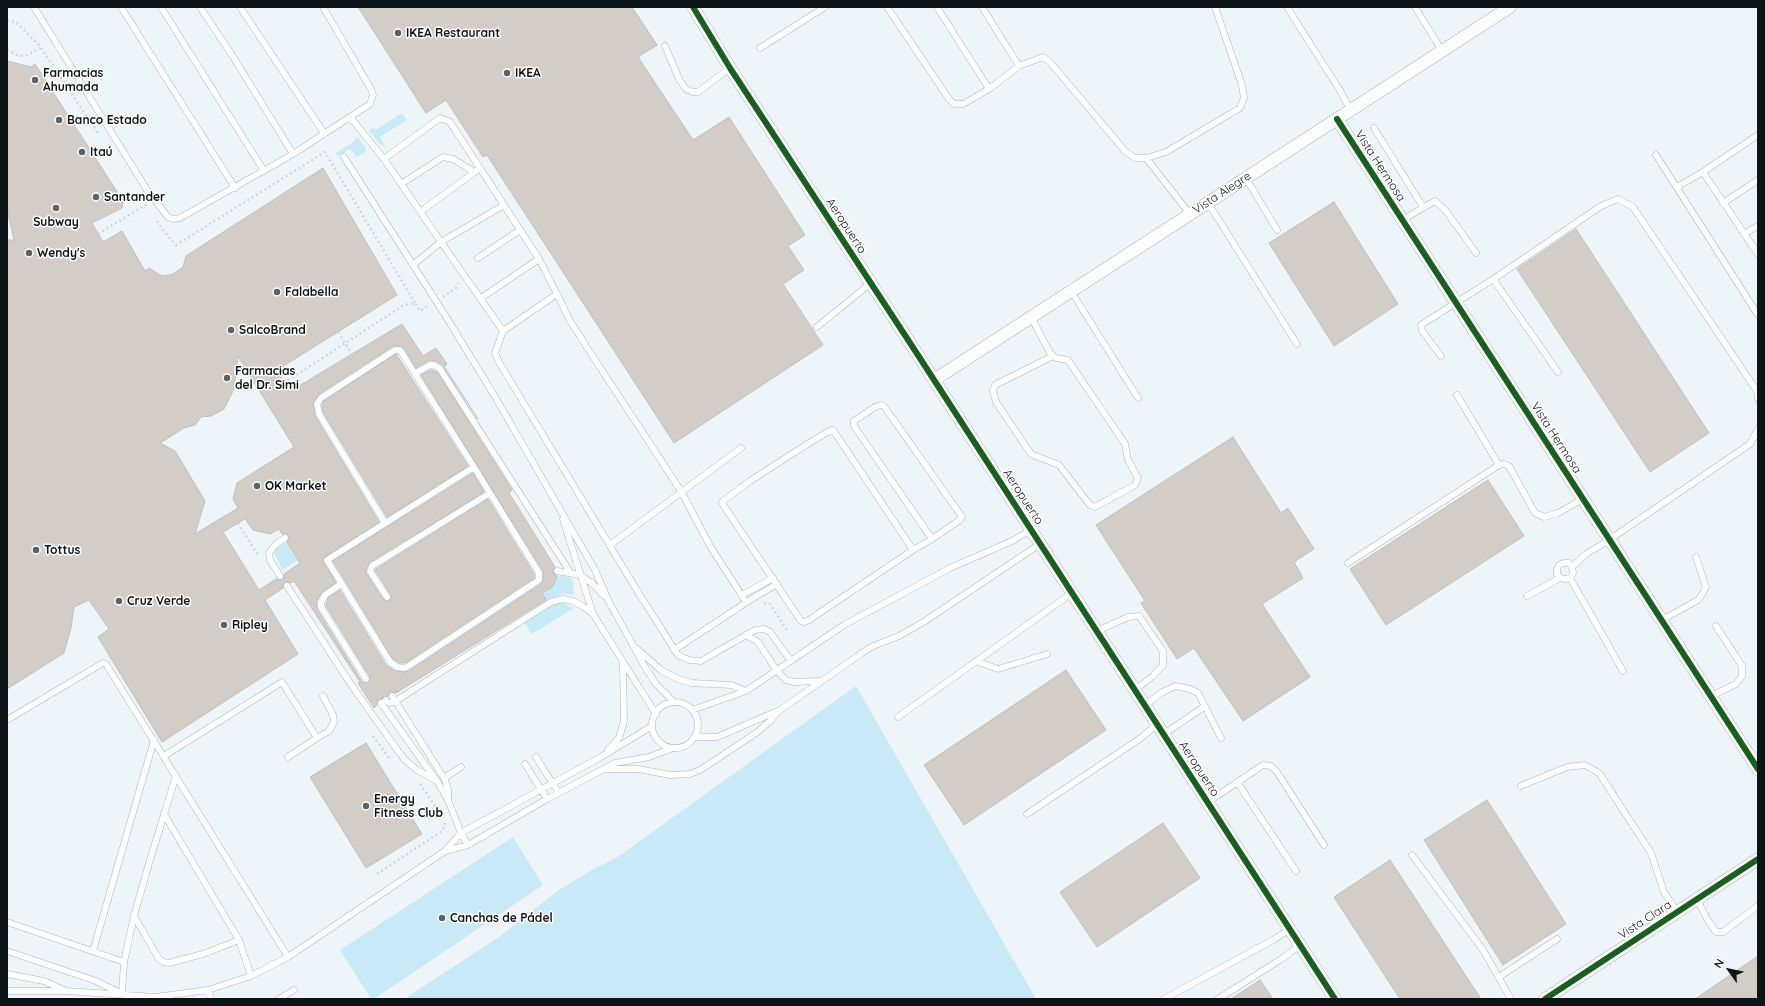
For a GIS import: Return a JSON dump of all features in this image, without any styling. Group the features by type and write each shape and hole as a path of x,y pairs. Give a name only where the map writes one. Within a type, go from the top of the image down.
{"street":[{"name":"Aeropuerto","path":"693,7 730,68 1208,802 1334,999"},
{"name":"Vista Alegre","path":"934,380 1337,119 1350,109 1510,7"},
{"name":"Vista Hermosa","path":"1337,119 1758,769"},
{"name":"Vista Clara","path":"1545,999 1758,859"}],"lane":[{"path":"34,7 147,190 168,217 173,219 180,218 235,188 293,154 370,104 372,100 372,92 323,7"},
{"path":"122,7 235,188"},
{"path":"161,7 264,171"},
{"path":"200,7 232,55 293,154"},
{"path":"240,7 324,133"},
{"path":"760,48 825,7"},
{"path":"887,7 949,99 954,104 963,104 989,89 1019,66 1044,57 1050,62 1125,151 1135,158 1146,158 1166,152 1240,108 1244,98 1242,85 1215,7"},
{"path":"937,7 989,89"},
{"path":"982,7 1019,66"},
{"path":"1287,7 1350,109"},
{"path":"1415,7 1442,51"},
{"path":"665,46 680,81 686,89 693,92 698,92 730,68"},
{"path":"350,117 384,159 400,184 461,268 503,331"},
{"path":"384,159 440,118 450,122 539,259 569,319 681,491 710,546 746,602"},
{"path":"1374,128 1423,207"},
{"path":"1677,187 1703,172 1758,135"},
{"path":"1656,155 1758,315"},
{"path":"344,157 436,301 560,507 595,570 608,602 656,684 674,702"},
{"path":"400,184 443,157 452,159 474,172"},
{"path":"1146,158 1190,214"},
{"path":"420,212 480,168"},
{"path":"1703,172 1758,254"},
{"path":"1246,178 1277,230"},
{"path":"1724,203 1758,180"},
{"path":"1441,356 1422,331 1421,325 1493,279 1601,206 1618,199 1633,207 1757,391 1758,399"},
{"path":"1402,220 1435,201 1446,210 1476,252"},
{"path":"1208,202 1297,344"},
{"path":"413,265 441,242 504,205"},
{"path":"1744,234 1758,226"},
{"path":"478,258 520,230"},
{"path":"480,298 539,259"},
{"path":"1493,279 1558,372"},
{"path":"817,327 871,283"},
{"path":"1071,291 1138,398"},
{"path":"557,294 503,331 495,353 500,364 674,650 678,655 689,660 701,661 760,628 767,630 791,661"},
{"path":"1031,317 1053,356 1068,360 1125,444 1128,460 1138,478 1135,485 1095,507 1090,505 1059,465 1031,454 996,402 993,391 995,385 1053,356"},
{"path":"386,523 319,414 317,404 321,398 395,350 400,350 403,352 474,467 490,493 539,574 539,580 407,667 397,668 390,662 327,560 386,523 474,467"},
{"path":"416,373 430,365 440,369 570,572"},
{"path":"1457,396 1499,464"},
{"path":"913,550 834,430 831,430 750,481 722,503 801,621 805,622 932,539 960,520 962,517 884,406 878,406 854,421 854,426 932,539"},
{"path":"1572,566 1586,554 1750,444 1758,429"},
{"path":"610,545 741,448"},
{"path":"1348,563 1499,464 1509,466 1535,513 1544,517 1558,513 1583,499"},
{"path":"387,597 370,571 372,566 490,493"},
{"path":"560,507 593,614 656,714"},
{"path":"692,710 746,691 859,616 878,608 950,568 1012,542 1031,530"},
{"path":"280,576 270,560 269,552 275,545 285,538"},
{"path":"694,737 717,737 780,710 873,646 899,636 925,621 1040,544"},
{"path":"1662,620 1698,600 1703,593 1706,587 1696,557"},
{"path":"1569,563 1572,566 1573,573 1570,578 1565,580 1560,578 1557,574 1559,565 1569,563"},
{"path":"557,571 570,572 580,575 593,584 608,602"},
{"path":"742,595 773,578"},
{"path":"1527,596 1560,578"},
{"path":"1570,578 1623,671"},
{"path":"341,584 325,595 321,602 321,607 366,679"},
{"path":"674,650 746,602 777,584"},
{"path":"287,586 350,683 398,750 417,770 437,781"},
{"path":"898,717 1072,593"},
{"path":"468,845 461,833 448,800 437,781 383,701 389,703 394,702 551,602 563,599 573,600 584,606 593,614"},
{"path":"1097,631 1128,617 1140,616 1164,651 1162,665 1153,676 1135,690"},
{"path":"1711,696 1736,684 1742,676 1742,666 1716,626"},
{"path":"746,635 758,642 777,671 786,680 794,682 821,681"},
{"path":"633,645 661,670 678,680 692,683 731,685 746,691"},
{"path":"976,661 998,669 1047,654"},
{"path":"7,720 103,663 106,664 288,957"},
{"path":"601,757 619,738 624,720 623,663"},
{"path":"164,756 282,682 317,738"},
{"path":"1145,705 1161,693 1175,686 1184,687 1198,694 1221,738"},
{"path":"288,757 330,731 334,722 333,715 323,696"},
{"path":"392,696 444,778 448,789 448,800"},
{"path":"445,851 468,845 547,798 602,768 623,760 649,757 673,748 683,747 694,737 698,726 696,714 680,703 674,702 663,706 656,714 652,726 654,733 661,743 673,748"},
{"path":"1027,814 1141,738 1204,707"},
{"path":"602,768 629,768 670,775 690,774 700,770 756,733 780,710"},
{"path":"7,991 122,993 156,998 208,990 251,976 288,957 445,851 461,833 601,757 652,726"},
{"path":"93,951 154,740"},
{"path":"536,757 558,792"},
{"path":"526,764 547,798"},
{"path":"1208,802 1263,765 1271,766 1277,772 1324,845"},
{"path":"1521,786 1567,767 1585,765 1600,773 1651,853 1664,892 1677,912"},
{"path":"444,778 461,767"},
{"path":"122,993 124,962 134,916 176,776"},
{"path":"1237,782 1296,871"},
{"path":"164,814 238,940 251,976"},
{"path":"1412,855 1483,950 1511,999"},
{"path":"1697,899 1707,919 1716,932 1723,932 1758,906"},
{"path":"134,916 159,959 163,962 203,954 238,940"},
{"path":"7,922 124,962"},
{"path":"1164,999 1273,940 1290,929"},
{"path":"1499,977 1557,939"},
{"path":"1218,999 1283,958 1300,945"},
{"path":"7,951 96,981 122,993"},
{"path":"7,974 44,981 66,991"},
{"path":"208,990 211,999"},
{"path":"279,999 294,990"}],"path":[{"path":"7,20 16,23 40,48 99,134"},
{"path":"7,50 19,56 27,55 40,48"},
{"path":"155,216 162,229 176,245 325,152 420,311 456,288 461,268"},
{"path":"147,190 140,194 151,210"},
{"path":"98,234 148,204"},
{"path":"284,383 404,305 415,303"},
{"path":"338,332 352,354"},
{"path":"194,544 242,513 274,495 284,499 289,498"},
{"path":"238,524 262,561"},
{"path":"753,598 770,604 788,632"},
{"path":"370,731 393,763"},
{"path":"377,874 442,831 445,825 442,815 418,781"}],"shaded area":[{"path":"402,113 407,120 380,137 385,146 380,144 369,131 372,128 377,129"},
{"path":"357,137 366,148 365,152 357,157 350,149 338,156 336,153 354,142"},
{"path":"287,542 298,560 283,570 274,554 276,549"},
{"path":"557,576 569,577 573,580 574,595 563,594 546,600 542,593 552,587"},
{"path":"562,603 574,608 532,634 524,622 555,604"},
{"path":"856,686 1036,999 404,999 499,937 556,892 590,871 616,858"},
{"name":"Canchas de Pádel","path":"513,837 543,885 374,999 371,999 340,950"}],"building":[{"path":"358,7 632,7 657,45 638,57 693,140 729,117 805,235 788,246 804,270 783,284 823,345 674,443 487,155 483,157 446,100 426,113"},
{"path":"7,61 31,67 35,64 123,201 122,208 92,223 103,242 122,231 145,271 149,268 160,275 165,276 173,274 183,267 186,256 323,168 397,295 277,370 289,392 402,324 423,356 436,348 447,364 444,367 436,361 430,360 416,368 404,348 400,346 393,346 319,394 313,403 315,416 379,522 323,558 323,562 336,582 322,592 316,602 317,609 362,682 369,683 370,677 326,606 328,598 340,590 386,665 395,671 404,672 409,671 541,584 543,580 543,571 421,375 431,370 437,372 512,490 509,493 555,567 553,571 557,576 555,582 552,587 542,593 546,600 396,693 390,692 388,696 378,700 377,705 374,708 358,683 360,682 294,581 291,583 284,582 283,588 265,600 298,654 162,742 98,637 109,629 89,600 74,607 71,628 64,653 7,689 7,240 14,240 7,209","holes":["238,356 294,447 237,483 233,499 238,508 195,534 205,501 175,451 160,443 184,428 195,425 201,417 211,416 224,409 234,389","245,519 253,530 270,534 279,529 282,534 287,534 289,538 287,542 300,563 284,574 283,580 276,579 259,590 223,532"]},
{"path":"1334,202 1398,304 1334,346 1269,243"},
{"path":"1576,229 1709,433 1650,472 1517,269"},
{"path":"396,354 468,466 387,517 323,412 322,405 324,401"},
{"path":"1233,437 1281,513 1288,508 1314,549 1294,562 1303,578 1262,604 1310,677 1243,721 1194,648 1177,659 1141,603 1145,601 1096,525"},
{"path":"473,473 484,492 370,562 366,569 366,573 383,599 389,601 391,599 391,595 375,570 488,499 534,574 534,578 405,663 399,663 393,659 333,561"},
{"path":"1488,480 1524,536 1386,625 1350,569"},
{"path":"1066,670 1106,730 964,825 924,765"},
{"name":"Energy Fitness Club","path":"366,743 422,834 366,868 310,777"},
{"path":"1487,800 1566,924 1503,965 1424,840"},
{"path":"1163,823 1200,878 1097,947 1060,892"},
{"path":"1390,860 1481,999 1400,999 1334,897"},
{"path":"1758,956 1758,999 1695,999"},
{"path":"1260,980 1273,999 1231,999"}],"cycle path":[{"path":"693,7 730,68 1335,999"},
{"path":"1337,119 1758,769"},
{"path":"1545,999 1758,859"}],"place":[{"name":"IKEA Restaurant","path":"398,33"},
{"name":"IKEA","path":"507,73"},
{"name":"Farmacias Ahumada","path":"35,80"},
{"name":"Banco Estado","path":"59,120"},
{"name":"Itaú","path":"82,152"},
{"name":"Santander","path":"96,197"},
{"name":"Subway","path":"56,208"},
{"name":"Wendy's","path":"29,253"},
{"name":"Falabella","path":"277,292"},
{"name":"SalcoBrand","path":"231,330"},
{"name":"Farmacias del Dr. Simi","path":"227,378"},
{"name":"OK Market","path":"257,486"},
{"name":"Tottus","path":"36,550"},
{"name":"Cruz Verde","path":"119,601"},
{"name":"Ripley","path":"224,625"},
{"name":"Energy Fitness Club","path":"366,806"},
{"name":"Canchas de Pádel","path":"442,918"}]}
